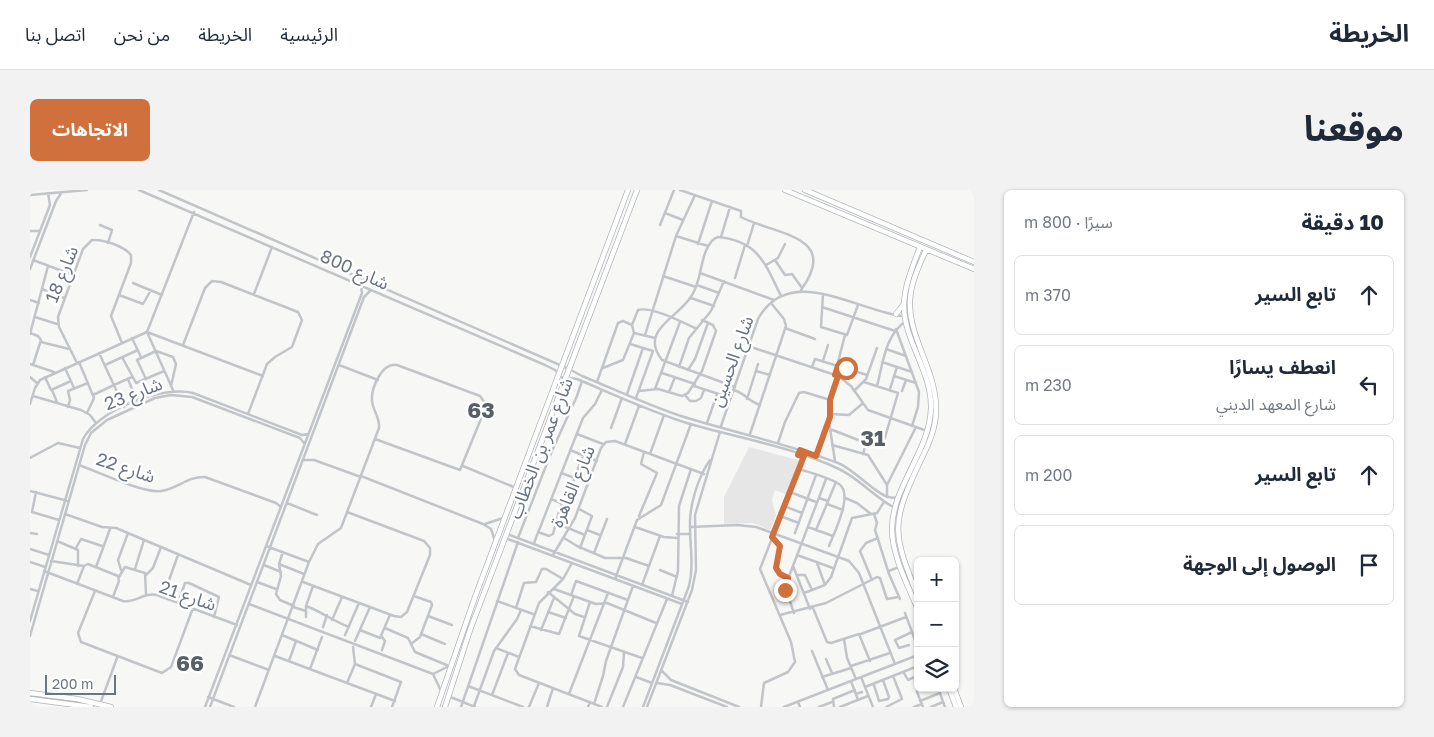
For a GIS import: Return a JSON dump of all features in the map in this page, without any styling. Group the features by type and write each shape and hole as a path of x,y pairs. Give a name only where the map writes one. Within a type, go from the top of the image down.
{"street":[{"path":"30,195 87,190"},
{"name":"شارع 800","path":"139,190 273,246 545,365 566,378"},
{"name":"شارع 800","path":"158,190 636,398 666,410 750,434 835,462 856,472 887,497"},
{"name":"شارع عمر بن الخطاب","path":"437,707 466,621 628,190"},
{"name":"شارع عمر بن الخطاب","path":"445,707 470,630 637,190"},
{"path":"660,225 674,190"},
{"path":"680,190 740,211 741,217 804,241 814,256 814,268 801,290"},
{"path":"784,190 974,269"},
{"path":"805,190 974,262"},
{"path":"30,269 56,201 62,192"},
{"path":"30,255 50,204 48,194"},
{"path":"645,335 676,236 696,195"},
{"path":"698,244 712,201"},
{"path":"721,237 730,207"},
{"path":"173,390 148,332 194,212"},
{"path":"665,213 683,220"},
{"path":"735,278 754,223"},
{"path":"100,225 112,230 108,243 128,251 132,259 111,320 122,343"},
{"path":"30,232 40,231"},
{"path":"676,236 708,247"},
{"path":"636,398 655,351 655,338 661,327 691,298 708,247 714,238 721,237 759,253 781,296"},
{"name":"شارع 18","path":"93,395 58,324 58,314 83,249 89,242 96,240 108,243"},
{"path":"766,265 781,256 785,244"},
{"path":"254,294 273,246"},
{"path":"915,602 900,566 893,539 895,508 930,432 931,408 929,385 905,319 904,304 908,279 920,247"},
{"path":"914,587 901,554 898,518 936,414 934,388 911,317 912,286 926,250"},
{"path":"33,260 73,275"},
{"path":"776,260 785,275 792,274 801,290"},
{"path":"48,266 31,327 30,334 38,336 41,342 32,365 56,372"},
{"path":"599,266 607,270"},
{"path":"332,272 334,267"},
{"path":"700,272 775,300"},
{"path":"663,276 719,293"},
{"path":"184,345 208,284 217,281 298,312 302,320 292,346 272,359 247,416"},
{"path":"678,367 686,343 695,328 714,306 724,281"},
{"path":"133,283 162,295"},
{"path":"210,707 339,365 362,293 361,286"},
{"path":"42,289 65,298"},
{"path":"119,294 143,304 151,290"},
{"path":"204,707 304,444 365,294 371,290"},
{"name":"شارع الحسين","path":"721,426 758,319 770,303 781,296 801,290 823,294 896,314 905,319 911,317"},
{"path":"823,294 823,314 820,327 845,335"},
{"path":"691,298 714,306"},
{"path":"30,300 39,303"},
{"path":"408,306 410,301"},
{"path":"750,434 786,328 784,319 770,303"},
{"path":"896,314 904,304"},
{"path":"816,456 831,414 830,400 845,335 848,335 858,305"},
{"path":"822,306 896,330"},
{"path":"602,368 623,360 634,333 632,325 638,310 653,311 695,328"},
{"path":"35,317 58,324"},
{"path":"877,386 886,349 896,330 905,319"},
{"path":"685,395 700,375 716,331 714,325 702,320"},
{"path":"597,382 618,324 623,321 632,325"},
{"path":"656,390 680,322"},
{"path":"688,370 695,359 708,323"},
{"path":"786,328 815,338"},
{"path":"804,593 825,585 834,568 851,519 878,512 887,497 888,485 914,427 919,402 917,383 896,330"},
{"path":"30,404 37,383 45,377 148,332 263,376"},
{"path":"634,333 655,338"},
{"path":"132,338 141,357"},
{"path":"41,342 70,350"},
{"path":"630,344 655,351 666,362 734,388 743,393 747,399 760,405"},
{"path":"823,361 828,345"},
{"path":"748,346 836,375 847,382 862,404 871,412 930,432"},
{"path":"627,394 643,348"},
{"path":"854,391 864,382 876,348"},
{"path":"886,349 906,356"},
{"path":"105,365 138,350"},
{"path":"146,379 137,361 141,357 156,351 173,357 177,365 171,386"},
{"path":"99,353 125,409"},
{"path":"122,357 136,383 164,371"},
{"path":"812,367 815,359 867,375"},
{"path":"882,362 912,372"},
{"path":"255,707 309,562 318,544 340,530 361,477 380,423 372,399 384,368 394,364 482,398 485,409 463,466 457,470 375,439"},
{"path":"747,399 758,364"},
{"path":"339,365 378,380"},
{"path":"890,389 897,367"},
{"path":"65,368 74,388"},
{"path":"756,371 770,375"},
{"path":"662,372 731,398"},
{"path":"518,538 551,453 577,396 580,375"},
{"path":"894,376 917,383"},
{"path":"30,377 37,383"},
{"path":"45,377 48,388 52,390 57,404"},
{"path":"669,392 675,377"},
{"path":"87,413 93,402 93,395 132,378"},
{"path":"566,378 580,380 664,415 804,456 848,473 883,502 895,508"},
{"path":"128,379 138,402"},
{"path":"902,391 906,380"},
{"path":"52,390 70,381"},
{"path":"864,382 898,393 883,444"},
{"path":"68,407 70,400 68,391 88,383"},
{"path":"639,391 656,390 669,392 685,395 690,400 696,401 701,398 704,389"},
{"name":"شارع 23","path":"30,621 80,448 85,435 96,423 158,393 173,390 193,393 300,438 304,444"},
{"path":"534,543 583,418 592,408 602,390"},
{"path":"778,443 785,422 800,394 804,392 830,400"},
{"name":"شارع 23","path":"30,636 79,465 91,434 107,420 125,409 160,396 176,394 192,397 302,435 309,433"},
{"path":"707,423 718,394"},
{"path":"32,396 87,413 96,423"},
{"path":"611,428 622,398"},
{"path":"831,414 849,415 862,404"},
{"path":"625,444 639,406"},
{"path":"650,454 666,410"},
{"path":"829,421 835,462"},
{"path":"639,518 656,510 661,505 691,424"},
{"path":"830,429 866,442 864,454"},
{"name":"شارع الحسين","path":"647,707 687,604 696,570 694,526 696,509 705,474 720,432"},
{"path":"577,434 603,444"},
{"name":"شارع القاهرة","path":"552,555 564,538 579,509 603,444 612,440 705,474"},
{"path":"30,458 58,443 80,448"},
{"path":"832,445 870,457 888,485"},
{"path":"570,450 597,461"},
{"path":"798,455 800,450"},
{"path":"616,579 634,527 657,472 641,464 644,452"},
{"path":"538,532 551,536 558,524 562,504 575,478 583,455"},
{"path":"761,707 764,683 788,672 795,662 791,642 760,569 804,456"},
{"path":"527,457 535,460"},
{"path":"303,460 314,460 484,524 493,532 496,542"},
{"name":"شارع 22","path":"75,463 153,492 169,489 193,478 205,477 276,503 281,507"},
{"path":"463,466 516,488"},
{"path":"672,596 677,576 677,536 680,501 691,469"},
{"path":"799,469 836,482 843,488 845,498 843,510 830,546"},
{"path":"561,473 589,483"},
{"name":"شارع الحسين","path":"644,707 684,600 692,571 690,527 692,507 705,474"},
{"path":"795,533 816,475"},
{"path":"794,613 785,588 826,479"},
{"path":"816,530 836,482"},
{"path":"288,488 292,490"},
{"path":"30,491 68,501"},
{"path":"36,492 32,512 59,520"},
{"path":"790,492 817,502"},
{"path":"887,497 899,497"},
{"path":"819,498 843,510"},
{"path":"780,615 812,608 880,578 888,600 899,598 878,538 873,514 857,503 845,498"},
{"path":"551,499 562,504"},
{"path":"287,504 317,515"},
{"path":"784,506 802,513"},
{"path":"579,509 592,514 580,548"},
{"path":"302,582 390,615 399,617 405,614 430,555 429,546 424,541 347,512"},
{"path":"65,514 128,533 251,585"},
{"path":"780,516 799,523"},
{"path":"484,524 495,522 505,517"},
{"path":"594,553 607,519"},
{"path":"558,524 585,535"},
{"path":"690,527 747,526 801,543 853,564 864,584 895,664"},
{"path":"634,527 660,536 690,534"},
{"path":"808,527 833,536"},
{"path":"96,567 110,528"},
{"path":"587,530 600,535"},
{"path":"30,532 37,534"},
{"path":"112,597 121,570 118,560 128,533"},
{"path":"506,536 534,543 684,600 687,604"},
{"path":"506,536 667,599 687,604"},
{"path":"642,584 660,536"},
{"path":"772,537 780,546 776,568 780,574 788,578"},
{"path":"76,548 81,538 103,546"},
{"path":"564,538 580,548 608,558 623,557 649,566"},
{"path":"872,580 860,551 866,543 878,538"},
{"path":"135,569 144,540"},
{"path":"57,542 76,548 79,552 78,566"},
{"path":"461,707 518,542"},
{"path":"266,546 309,562"},
{"path":"146,594 146,575 153,568 161,547"},
{"path":"30,549 48,555"},
{"path":"284,552 279,564 281,572 276,589 278,599 306,611"},
{"path":"163,597 178,555"},
{"path":"797,555 834,568"},
{"path":"51,561 78,566 88,564 119,577"},
{"path":"30,562 45,567"},
{"path":"817,562 825,585"},
{"path":"572,563 563,580 541,600 515,667 517,674 602,707"},
{"path":"279,564 304,574"},
{"path":"264,565 281,572"},
{"path":"78,584 84,566"},
{"path":"121,570 128,566 146,575"},
{"path":"793,566 827,642 832,643 860,635 906,617"},
{"path":"889,571 900,566"},
{"path":"516,608 524,583 536,582 542,569 546,569 563,580"},
{"path":"660,570 677,576"},
{"name":"شارع 21","path":"44,571 130,602 146,594 163,597 240,626"},
{"path":"797,575 805,575 812,590"},
{"path":"530,626 558,635 570,608 576,581 628,600"},
{"path":"178,603 186,582 189,583 219,597 214,617"},
{"path":"257,582 276,589"},
{"path":"306,617 306,606 313,586"},
{"path":"588,707 592,703 633,586"},
{"path":"554,588 590,602 604,603 625,610 656,623"},
{"path":"30,589 38,591"},
{"path":"95,590 80,627 79,639 83,644 158,672 166,672 171,667 193,608"},
{"path":"548,592 575,614 584,617"},
{"path":"568,694 608,593"},
{"path":"411,644 418,640 432,603 414,596"},
{"path":"332,620 342,597"},
{"path":"541,630 554,598"},
{"path":"623,707 667,599"},
{"path":"497,601 534,614"},
{"path":"590,602 578,634 580,637 643,658"},
{"path":"345,635 359,603"},
{"path":"249,604 433,674 442,691"},
{"path":"306,606 328,614 332,620 349,626"},
{"path":"355,641 370,608"},
{"path":"448,696 475,707 496,648 517,619 521,610"},
{"path":"548,612 566,618"},
{"path":"905,613 914,638"},
{"path":"323,627 328,614"},
{"path":"382,650 385,640 382,636 390,615"},
{"path":"428,616 452,626"},
{"path":"466,621 473,624"},
{"path":"464,627 470,630"},
{"path":"385,628 408,637 415,652 450,666"},
{"path":"360,630 380,638 382,636"},
{"path":"898,647 896,638 912,632"},
{"path":"421,634 445,644"},
{"path":"282,635 318,650"},
{"path":"860,635 870,661"},
{"path":"310,669 322,637"},
{"path":"844,639 856,679"},
{"path":"288,661 296,641"},
{"path":"822,677 851,667 864,660 870,661 898,647 900,649 910,645"},
{"path":"347,683 354,664 353,647"},
{"path":"496,648 519,657"},
{"path":"812,651 828,690"},
{"path":"607,707 623,667 624,652"},
{"path":"492,695 508,653"},
{"path":"229,655 269,670"},
{"path":"274,656 395,701"},
{"path":"784,707 914,657"},
{"path":"100,704 117,658"},
{"path":"826,659 832,673"},
{"path":"354,664 401,682 392,707"},
{"path":"433,674 450,666"},
{"path":"865,687 914,668"},
{"path":"661,670 671,680 739,707"},
{"path":"904,672 908,680 914,678"},
{"path":"886,707 902,699 893,676"},
{"path":"636,677 652,683"},
{"path":"861,677 873,707"},
{"path":"873,684 880,701 888,699 889,696 883,680"},
{"path":"851,681 858,700"},
{"path":"529,707 539,682"},
{"path":"656,683 666,684 727,707"},
{"path":"468,686 523,707"},
{"path":"546,707 553,688"},
{"path":"819,707 832,702 834,698 862,692"},
{"path":"917,692 921,704"},
{"path":"950,692 956,707"},
{"path":"955,692 961,707"},
{"path":"30,693 63,696 111,707"},
{"path":"914,707 940,693 945,707"},
{"path":"371,707 376,694"},
{"path":"840,707 868,696"},
{"path":"208,697 234,707"},
{"path":"30,699 91,707"},
{"path":"721,706 723,701"},
{"path":"798,702 800,707"},
{"path":"832,702 834,707"},
{"path":"933,707 943,702"}],"shaded area":[{"path":"749,447 801,461 788,495 775,490 772,500 776,515 770,530 753,523 724,524 724,497"}],"district":[{"name":"63","path":"481,409"},
{"name":"31","path":"873,437"},
{"name":"66","path":"190,662"}],"route":[{"path":"785,590 788,578 778,573 776,568 775,563 780,546 772,537 804,456 798,455 800,450 816,456 831,414 830,400 838,376 835,375 838,366 846,368"}]}
